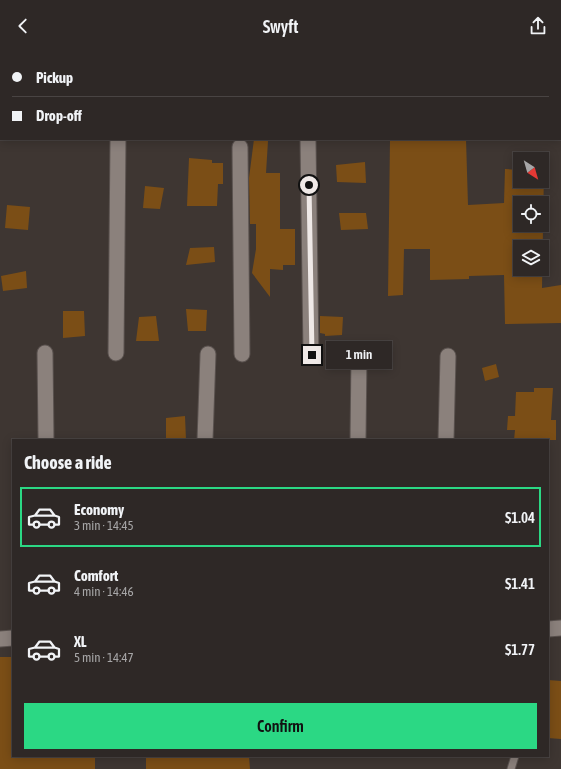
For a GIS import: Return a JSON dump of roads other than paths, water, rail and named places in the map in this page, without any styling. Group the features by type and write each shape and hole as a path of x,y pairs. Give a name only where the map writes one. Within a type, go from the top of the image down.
{"street":[{"path":"116,354 118,140"},
{"path":"308,140 312,355"},
{"path":"240,147 242,354"},
{"path":"45,353 46,439"},
{"path":"205,439 208,354"},
{"path":"358,439 359,355"},
{"path":"446,439 448,356"},
{"path":"549,629 561,628"},
{"path":"0,639 12,638"}],"lane":[{"path":"511,769 516,757"}]}
